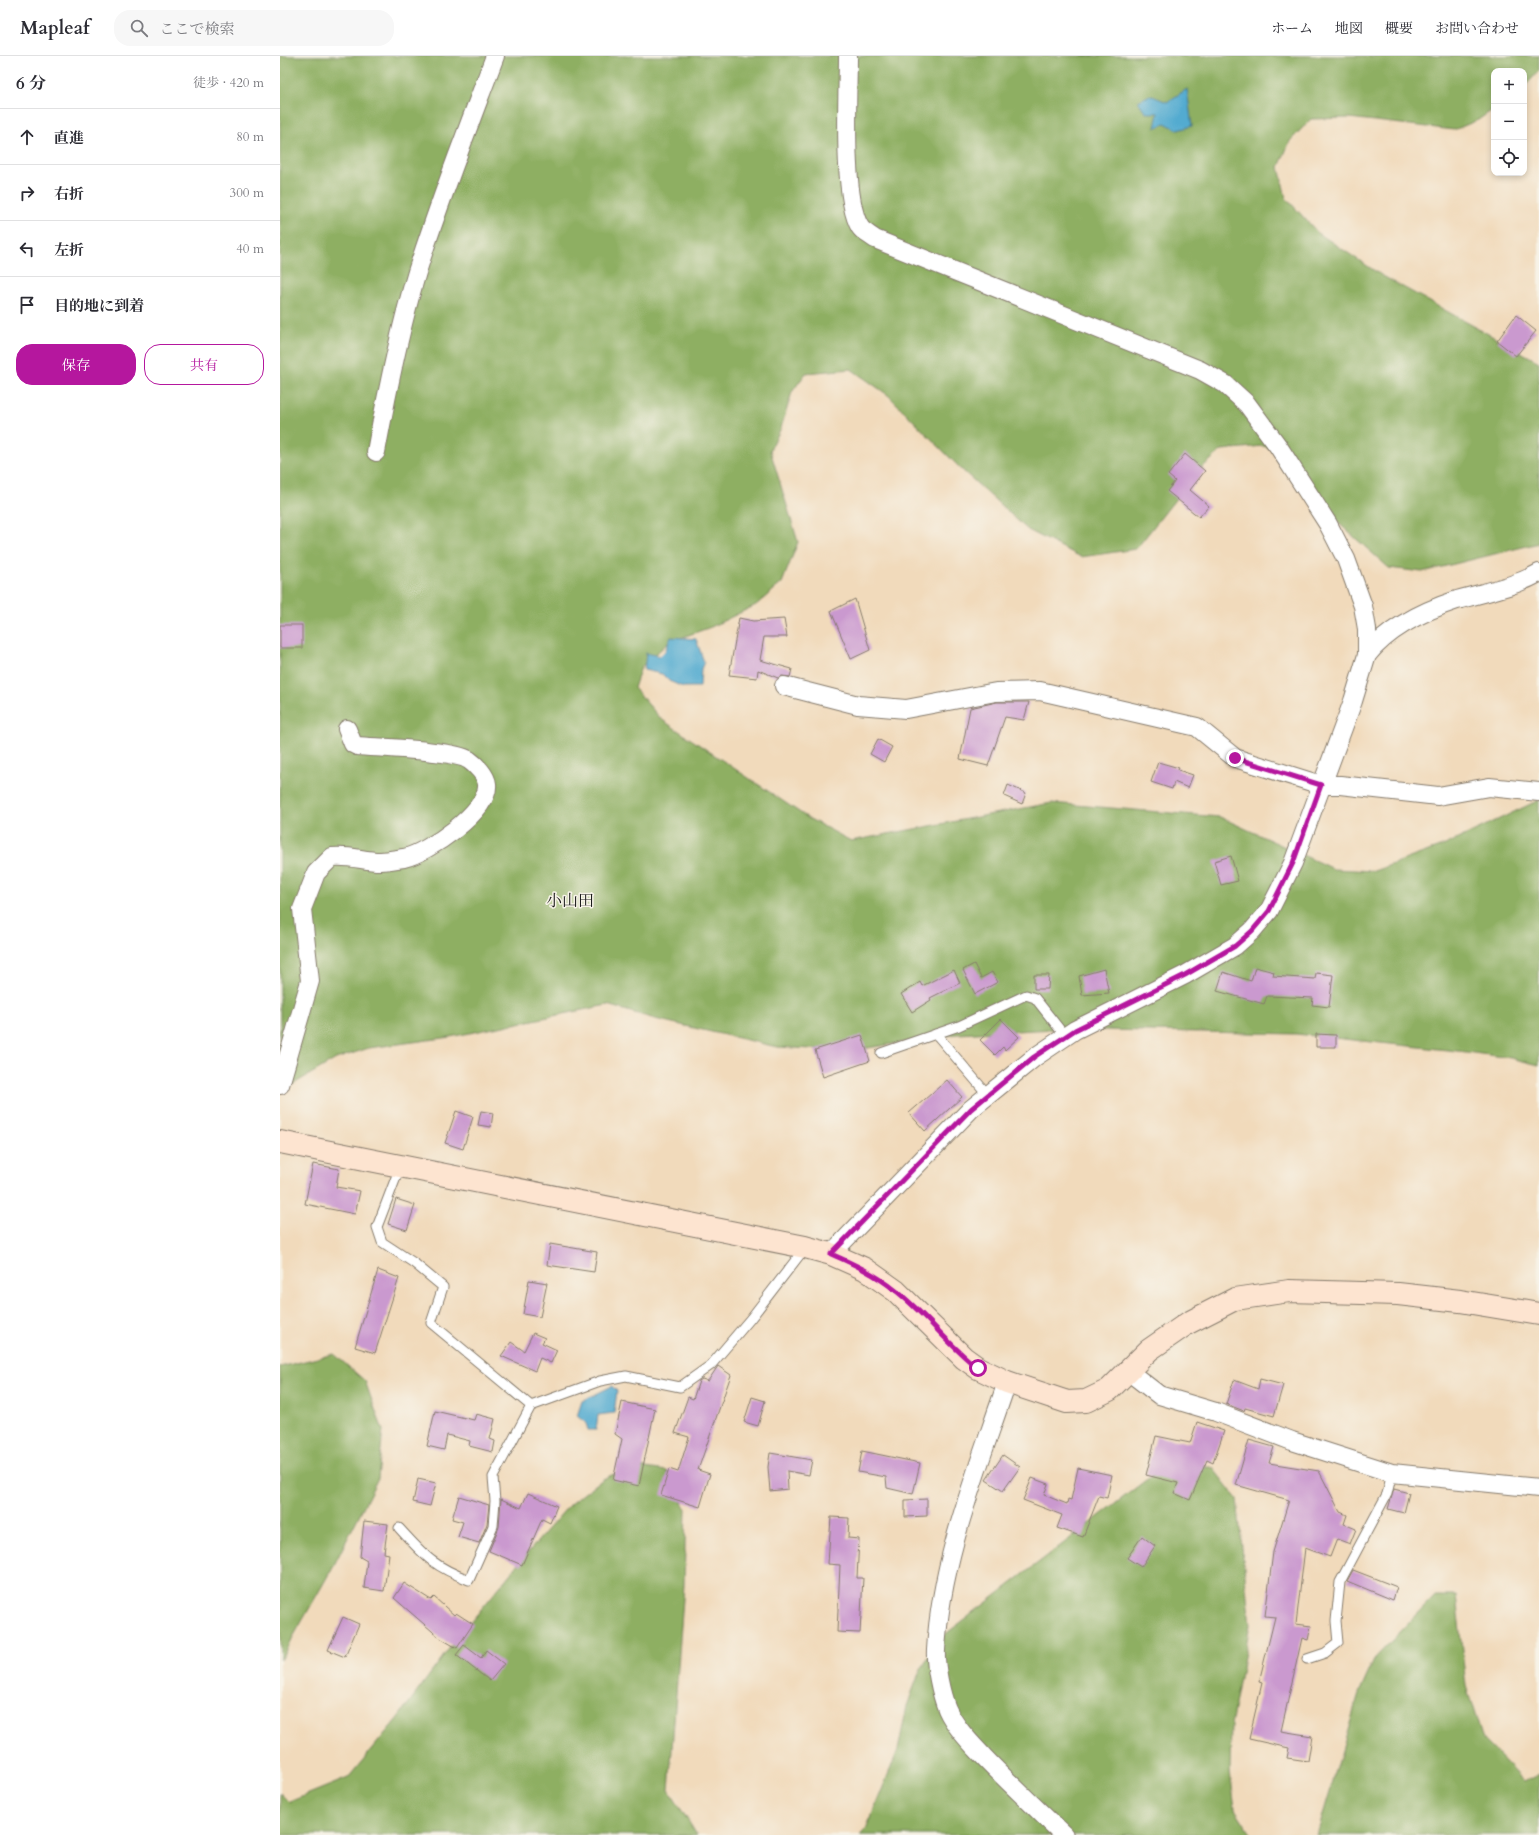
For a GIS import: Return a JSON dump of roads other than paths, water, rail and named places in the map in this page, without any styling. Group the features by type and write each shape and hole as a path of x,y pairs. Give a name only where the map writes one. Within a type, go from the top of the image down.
{"street":[{"path":"376,452 388,385 417,273 445,188 495,56"},
{"path":"831,1254 971,1109 1034,1057 1065,1036 1185,975 1235,946 1252,931 1269,911 1293,863 1353,701 1367,655 1367,629 1363,606 1346,560 1331,530 1278,446 1247,404 1225,384 1200,370 875,239 860,228 852,205 848,161 848,56"},
{"path":"1367,655 1379,640 1408,621 1456,601 1525,581 1539,573"},
{"path":"784,686 858,705 906,709 996,692 1040,691 1197,727 1235,758 1321,785 1340,785 1438,796 1489,787 1539,792"},
{"path":"280,1085 310,981 302,909 316,874 332,857 347,856 380,861 406,858 428,847 454,831 483,801 487,784 480,770 468,759 446,753 358,746 353,744 347,729"},
{"path":"280,1142 805,1247 831,1254 865,1269 896,1291 964,1358 978,1368 1008,1382 1067,1402 1086,1401 1109,1390 1150,1350 1188,1323 1235,1300 1290,1291 1398,1294 1460,1301 1539,1314"},
{"path":"1128,1371 1159,1395 1216,1412 1292,1441 1392,1473 1539,1488"},
{"path":"1008,1382 958,1530 942,1601 936,1652 940,1684 948,1710 967,1738 1012,1786 1064,1835"}],"lane":[{"path":"881,1053 959,1026 1026,995 1035,998 1065,1036"},
{"path":"936,1034 988,1095"},
{"path":"400,1167 378,1227 382,1242 414,1263 443,1287 431,1323 530,1406"},
{"path":"399,1528 428,1560 446,1571 469,1580 493,1526 495,1501 493,1477 530,1406 600,1381 626,1376 680,1387 711,1365 751,1318 805,1247"},
{"path":"1307,1659 1325,1653 1338,1643 1336,1621 1340,1582 1387,1494 1392,1473"}],"water":[{"path":"1187,89 1192,126 1178,130 1165,123 1155,128 1158,113 1146,113 1138,101 1150,95 1167,102"},
{"path":"671,637 696,639 704,662 701,669 700,687 683,687 669,681 662,674 644,670 646,653 660,656 665,651"},
{"path":"612,1386 617,1391 614,1413 598,1415 596,1430 588,1430 586,1423 577,1416 582,1401"}],"district":[{"name":"小山田","path":"570,901"}]}
